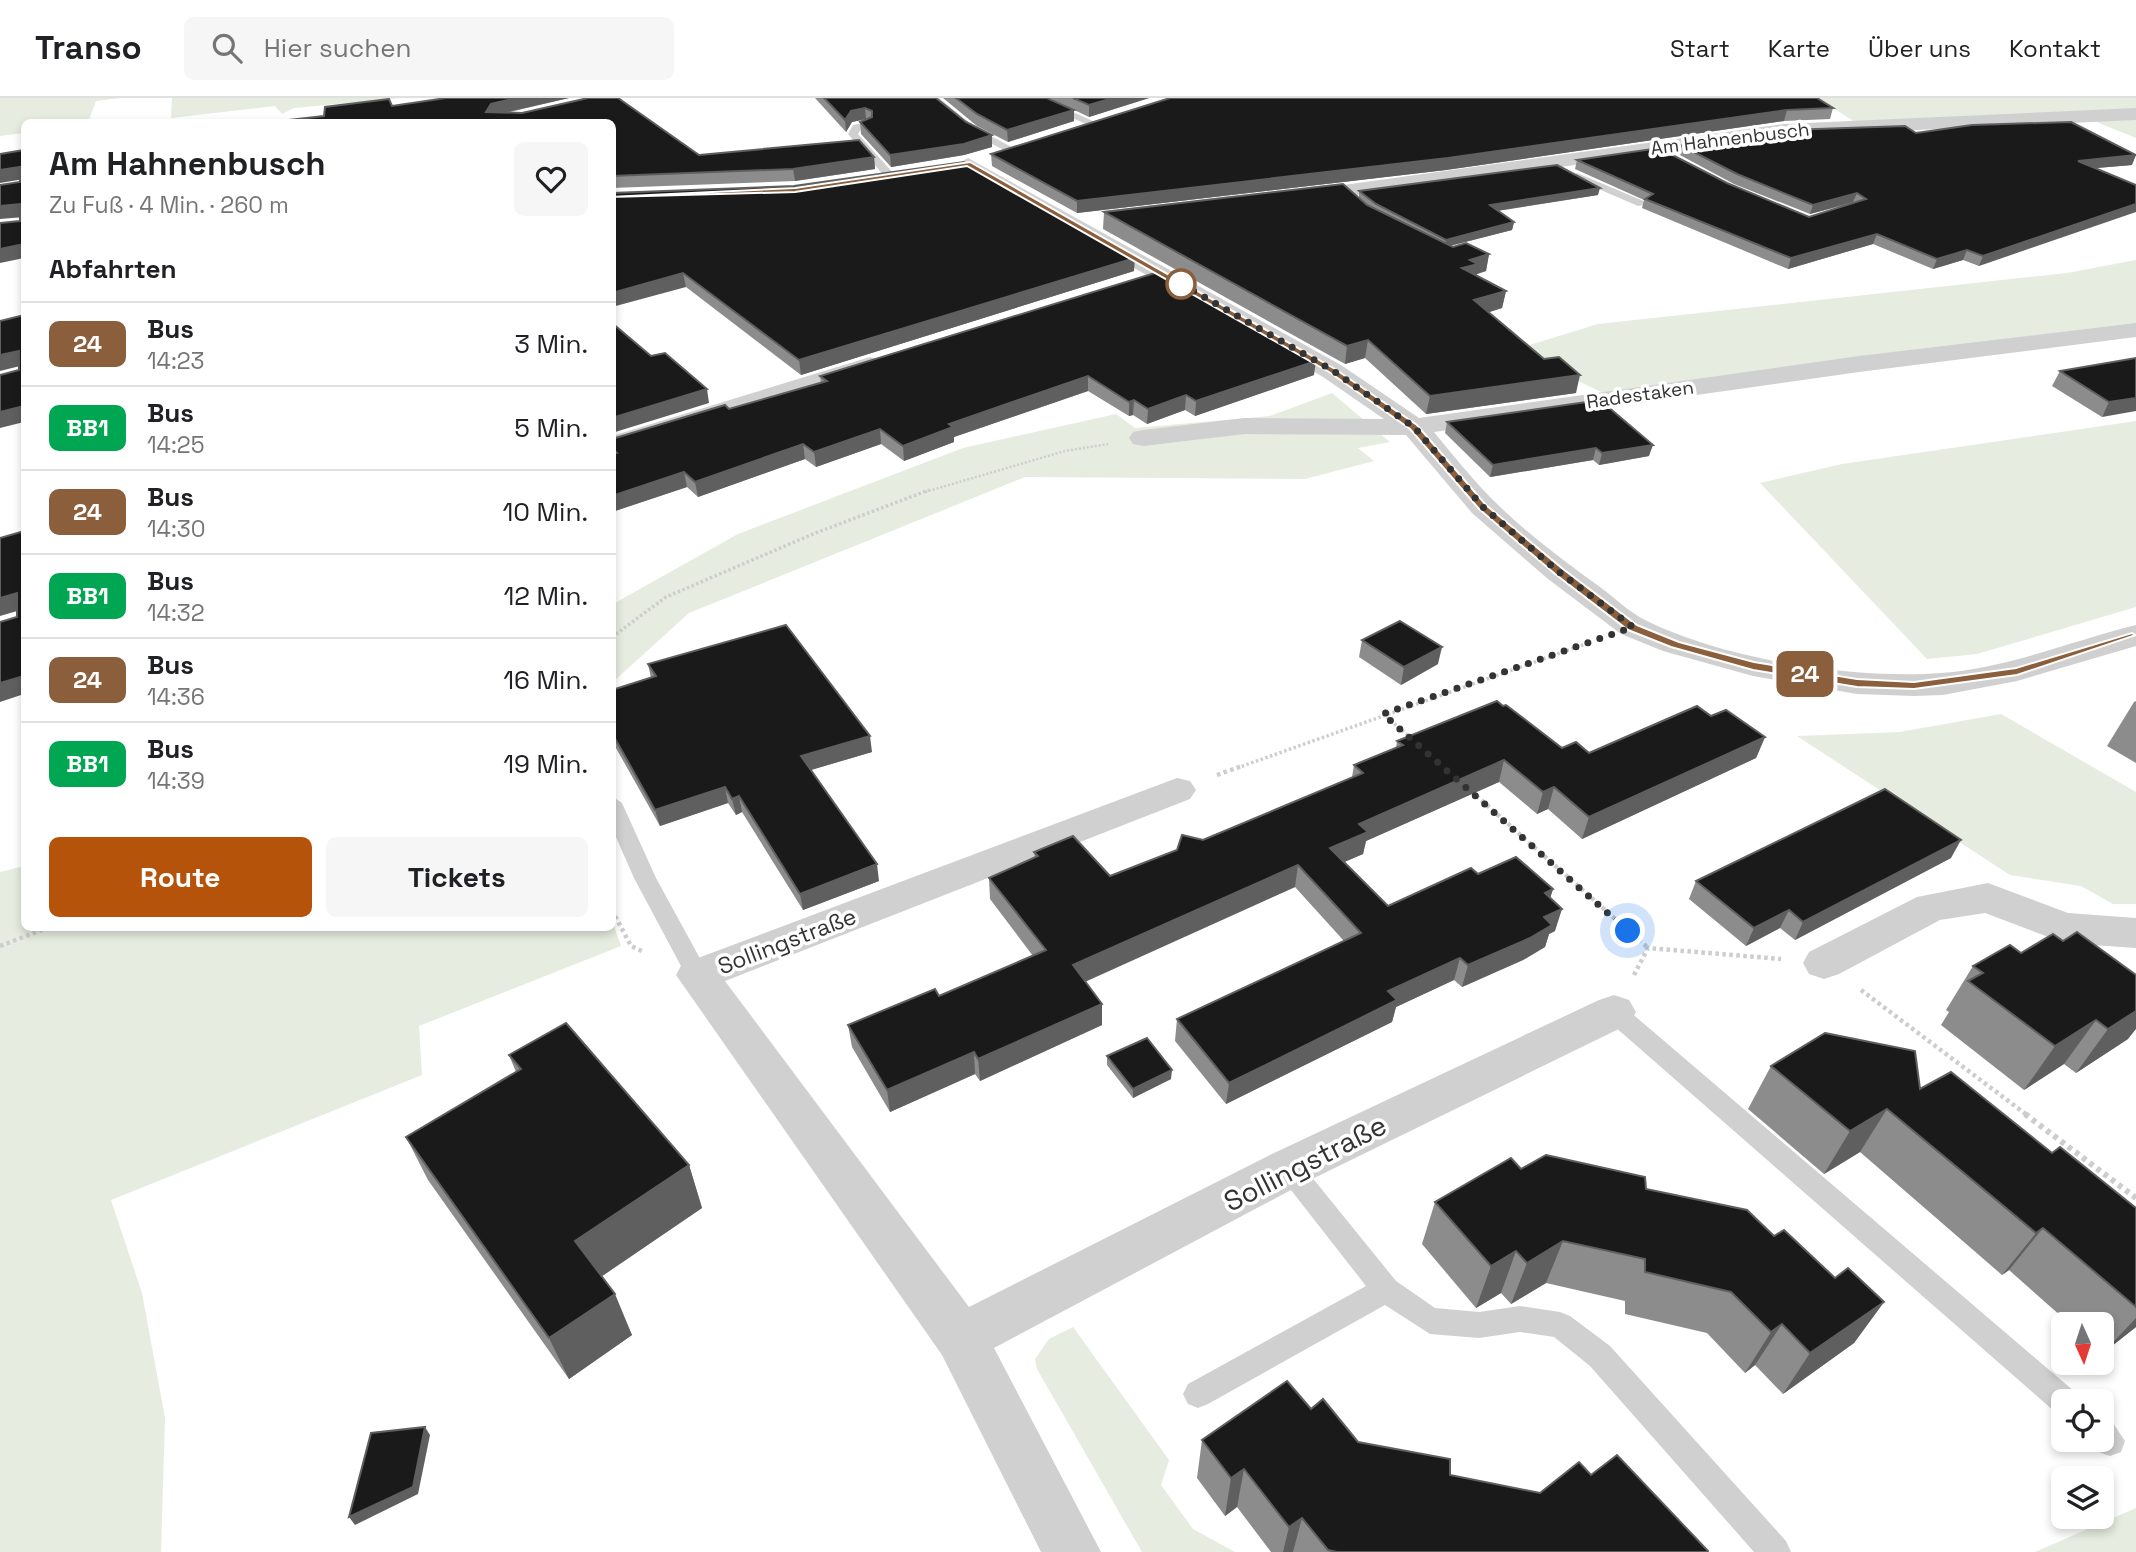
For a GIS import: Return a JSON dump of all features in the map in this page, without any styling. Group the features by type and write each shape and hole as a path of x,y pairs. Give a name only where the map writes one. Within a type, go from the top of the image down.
{"street":[{"name":"Am Hahnenbusch","path":"1276,200 1347,196 1784,130 2136,114"},
{"path":"1071,131 1118,117"},
{"path":"1036,142 955,166 1089,221 1163,273 1332,370 1414,427 1483,507 1559,572 1633,627 1675,644 1753,666 1857,683 1914,685 2017,671 2136,635"},
{"path":"863,180 916,172"},
{"path":"1123,285 1163,273"},
{"name":"Radestaken","path":"1143,438 1245,426 1414,427 1845,366 2136,330"},
{"path":"616,444 887,359"},
{"name":"Sollingstraße","path":"1072,1552 961,1338 698,975 1177,790"},
{"path":"1825,962 1931,907 1988,898 2079,939 2136,933"},
{"name":"Sollingstraße","path":"961,1338 1289,1168 1614,1012"}],"lane":[{"path":"933,98 972,130 1012,150"},
{"path":"1034,98 1094,124"},
{"path":"867,125 857,127 853,134 890,176"},
{"path":"1653,148 1675,159"},
{"path":"1553,163 1594,186 1642,204"},
{"path":"616,812 645,878 698,975"},
{"path":"1614,1012 2051,1389"},
{"path":"1289,1168 1386,1290 1430,1321 1479,1325 1520,1319 1560,1325 1600,1356 1774,1552"},
{"path":"1198,1394 1386,1290"}],"path":[{"path":"616,634 666,597 813,534 928,491 1065,451 1143,438"},
{"path":"1177,790 1383,714 1633,627"},
{"path":"1383,714 1414,741"},
{"path":"1467,788 1648,948 1825,962 2136,1198"},
{"path":"0,946 39,931"},
{"path":"1614,1012 1648,948"}],"shaded area":[{"path":"0,98 121,98 96,101 89,119 21,119 21,133 0,136"},
{"path":"172,98 401,98 294,108 282,114 275,106 171,118"},
{"path":"1818,98 2136,98 2136,138 2084,117 1861,126"},
{"path":"2136,260 2136,330 1614,398 1513,350 1598,324 2067,273"},
{"path":"1332,393 1390,442 1358,448 1374,461 1305,479 1025,477 689,613 616,679 616,602 738,534 963,448 1116,414 1135,428 1270,416"},
{"path":"2136,421 2136,607 1977,654 1927,659 1760,483 1842,464"},
{"path":"2001,714 2136,792 2136,904 2113,904 2081,886 2010,875 1797,736 1900,732"},
{"path":"21,867 21,931 616,931 621,946 419,1026 422,1075 111,1200 142,1293 165,1418 161,1552 0,1552 0,872"},
{"path":"1073,1327 1169,1460 1161,1485 1193,1529 1235,1552 1142,1552 1037,1369 1035,1359 1049,1339"},
{"path":"2136,1508 2136,1552 2035,1552 2088,1529 2114,1529 2114,1518"}],"building":[{"path":"446,98 517,98 491,104 486,112 522,113 588,98 618,98 699,155 859,140 874,157 793,169 616,176 616,119 298,119 324,116 325,107 389,99 392,106"},
{"path":"824,98 936,98 966,122 992,135 964,144 890,155 860,122 872,117 872,111 865,108 851,111 845,120"},
{"path":"956,98 1047,98 1074,110 1007,130 977,114"},
{"path":"1073,98 1113,98 1089,105"},
{"path":"1170,98 1817,98 1833,108 1787,110 1448,158 1077,201 991,154"},
{"path":"2071,122 2136,155 2078,161 2136,185 2136,204 1983,256 1967,250 1937,259 1877,234 1791,258 1645,199 1653,194 1577,160 1659,148 1727,183 1809,217 1866,199 1857,193 1813,205 1737,174 1680,145 1787,130 1905,126 1916,133 1972,125"},
{"path":"21,150 21,245 0,249 0,223 20,221 20,204 0,206 0,185 20,182 20,167 0,170 0,154"},
{"path":"964,162 1135,258 799,360 683,273 616,292 616,193 794,186"},
{"path":"1557,165 1600,188 1490,205 1514,222 1446,240 1376,204 1359,191"},
{"path":"1343,184 1367,205 1453,247 1466,243 1489,254 1470,260 1478,264 1462,268 1506,291 1474,300 1544,359 1559,357 1580,375 1430,396 1368,340 1347,346 1104,212"},
{"path":"1158,272 1316,361 1196,401 1186,395 1148,409 1134,400 1129,402 1088,376 949,424 953,427 903,446 880,429 814,452 803,444 695,482 684,472 616,495 616,438 725,405 729,409 827,381 820,376"},
{"path":"21,316 21,407 0,412 0,375 19,370 19,351 0,355 0,321"},
{"path":"616,326 651,356 665,353 707,389 616,417"},
{"path":"2136,358 2136,398 2109,402 2060,371"},
{"path":"1600,400 1653,445 1602,453 1596,448 1493,465 1447,422"},
{"path":"21,532 21,677 0,683 0,622 17,617 17,593 0,598 0,538"},
{"path":"1400,621 1442,647 1404,667 1362,640"},
{"path":"786,625 870,736 801,756 877,864 800,894 739,796 732,799 725,787 655,810 616,740 616,689 656,676 648,664"},
{"path":"1497,701 1562,748 1576,742 1589,753 1697,706 1711,716 1726,710 1765,737 1589,817 1554,787 1543,792 1504,760 1359,824 1368,832 1330,848 1388,906 1471,868 1478,874 1516,857 1553,889 1545,893 1562,909 1544,917 1552,925 1530,938 1468,965 1460,958 1388,991 1397,1000 1229,1083 1177,1019 1361,933 1298,865 1073,965 1102,1004 978,1059 974,1052 887,1090 848,1025 935,989 939,996 1046,950 989,878 1038,856 1034,852 1073,836 1110,876 1177,850 1182,835 1203,840 1363,773 1354,765 1403,745 1397,741"},
{"path":"1885,789 1961,840 1803,922 1789,910 1754,928 1696,881"},
{"path":"2077,932 2136,975 2136,1011 2108,1029 2096,1020 2055,1046 1968,981 1983,973 1973,966 2010,945 2021,953 2053,934 2063,941"},
{"path":"566,1023 689,1165 575,1241 615,1294 549,1338 406,1137 521,1069 509,1055"},
{"path":"1825,1033 1915,1051 1920,1089 1951,1072 2052,1153 2060,1147 2136,1208 2136,1307 2043,1228 2036,1233 1887,1109 1850,1131 1771,1066"},
{"path":"1147,1038 1172,1070 1133,1089 1107,1056"},
{"path":"1546,1155 1645,1177 1646,1189 1747,1210 1774,1236 1784,1230 1835,1278 1848,1268 1884,1302 1810,1353 1782,1324 1771,1332 1731,1292 1645,1272 1645,1259 1563,1241 1527,1263 1516,1251 1491,1266 1435,1202 1511,1158 1521,1169"},
{"path":"1287,1381 1311,1409 1323,1399 1358,1442 1450,1459 1450,1475 1540,1493 1579,1462 1591,1475 1617,1455 1708,1551 1328,1550 1302,1518 1289,1527 1244,1469 1231,1478 1202,1440"},
{"path":"425,1427 413,1487 349,1517 371,1433"}],"bus line":[{"name":"24","path":"616,197 751,194 795,190 968,164 1332,370 1414,427 1483,507 1559,572 1633,627 1675,644 1753,666 1857,683 1914,685 1943,684 2017,671 2136,635"}],"route":[{"path":"1181,284 1171,278 1332,370 1414,427 1483,507 1559,572 1633,627 1383,714 1628,931"}]}
